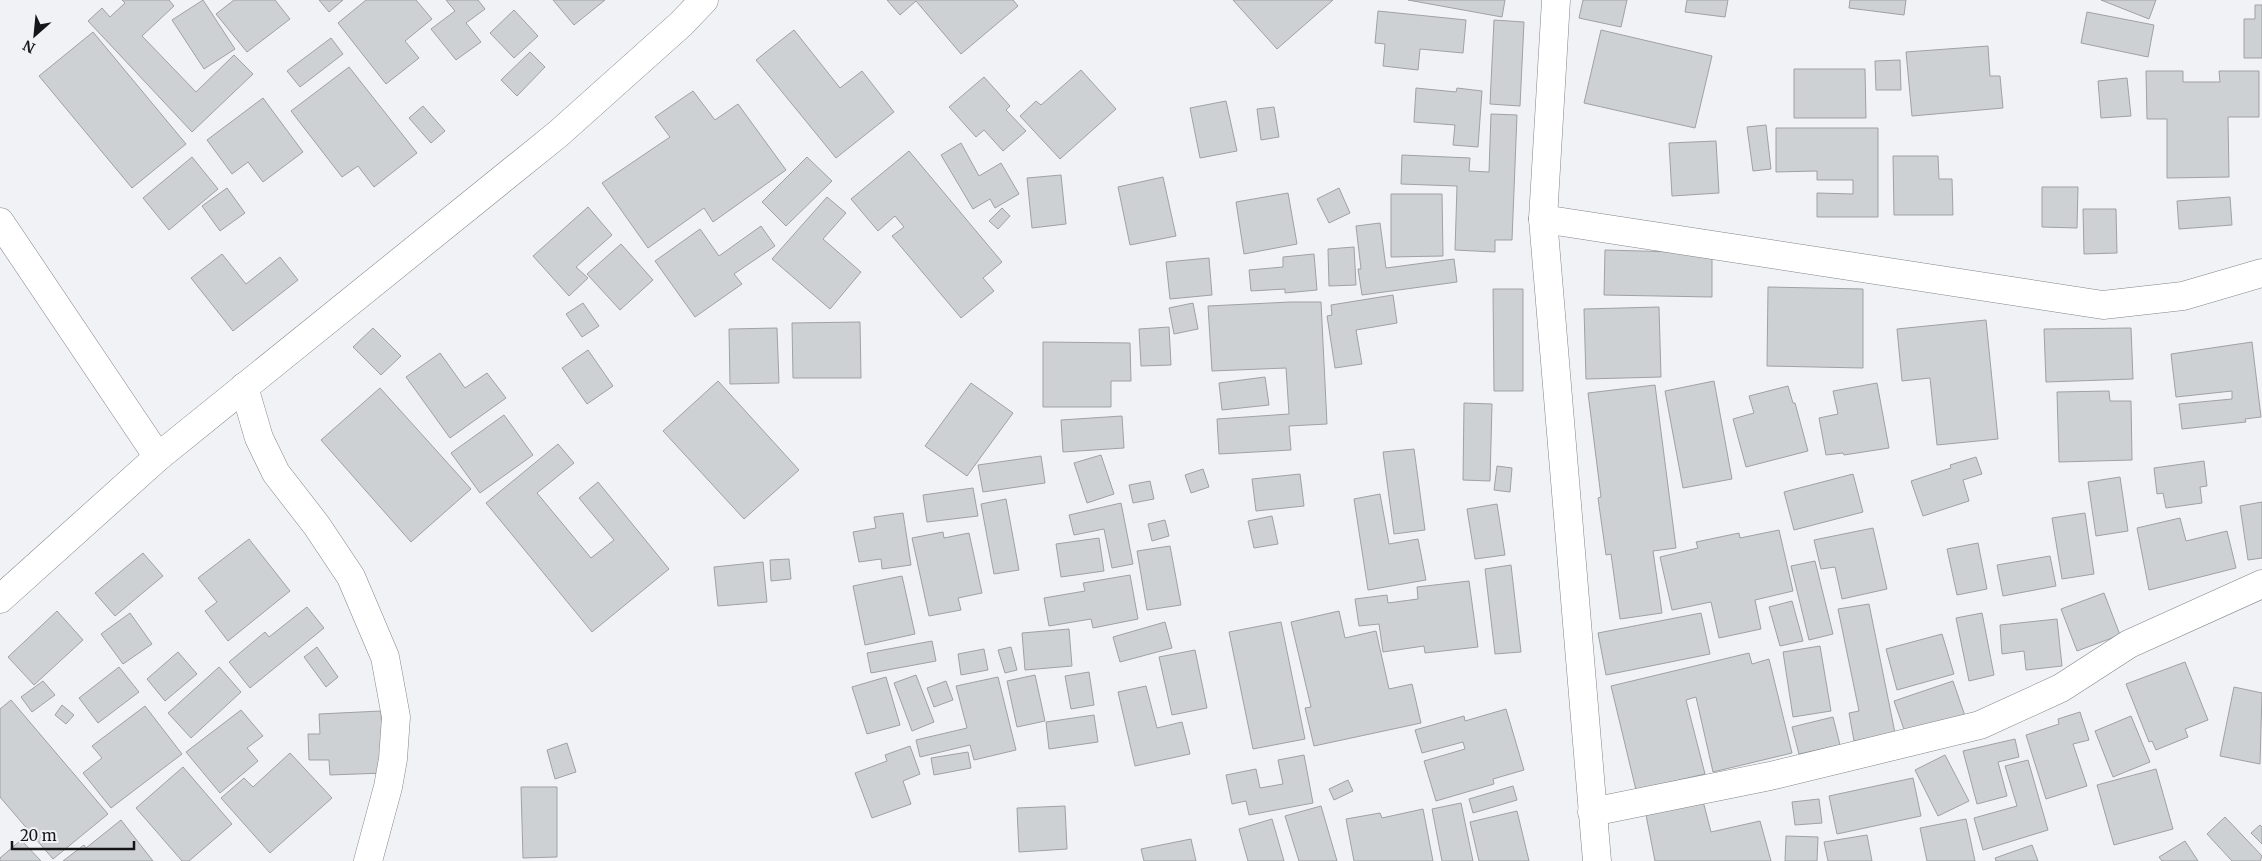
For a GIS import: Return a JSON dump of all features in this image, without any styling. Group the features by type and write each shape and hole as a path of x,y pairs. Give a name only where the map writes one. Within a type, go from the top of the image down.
{"street":[{"path":"0,599 158,457 558,134 681,24 704,0"},
{"path":"1556,0 1543,219 1597,861"},
{"path":"1543,219 2103,305 2183,296 2262,273"},
{"path":"0,222 158,457"},
{"path":"244,387 259,438 276,473 317,526 351,577 385,657 396,717 393,759 368,861"},
{"path":"1592,812 1770,776 1980,725 2061,688 2129,644 2262,584"}],"building":[{"path":"122,0 169,0 174,6 142,36 196,92 234,55 253,74 192,132 88,21 102,8 110,17 125,3"},
{"path":"203,0 235,49 204,69 172,20"},
{"path":"234,0 275,0 290,19 247,52 216,14"},
{"path":"319,0 343,0 329,12"},
{"path":"366,0 416,0 432,19 405,41 419,58 386,84 338,23"},
{"path":"446,0 478,0 485,9 466,23 481,42 456,60 431,29 455,11"},
{"path":"553,0 605,0 574,25"},
{"path":"887,0 1013,0 1018,6 961,54 916,1 900,15"},
{"path":"1233,0 1333,0 1277,49"},
{"path":"1408,0 1505,0 1502,17"},
{"path":"1583,0 1627,0 1621,27 1579,18"},
{"path":"1687,0 1728,0 1725,17 1685,12"},
{"path":"1850,0 1906,0 1904,15 1849,8"},
{"path":"2101,0 2156,0 2149,19"},
{"path":"2255,5 2262,5 2262,58 2244,58 2244,19 2255,19"},
{"path":"514,10 538,36 514,58 490,33"},
{"path":"1378,11 1466,20 1463,53 1420,49 1418,70 1383,66 1385,44 1375,43"},
{"path":"2087,12 2154,25 2148,57 2081,43"},
{"path":"1494,20 1524,22 1520,106 1490,104"},
{"path":"794,30 840,88 862,71 894,112 836,158 756,60"},
{"path":"1601,30 1712,56 1695,128 1584,103"},
{"path":"93,32 186,144 132,188 39,76"},
{"path":"331,38 343,54 300,87 287,71"},
{"path":"1988,46 1990,76 2000,76 2003,108 1912,116 1906,52"},
{"path":"530,52 545,67 517,96 501,80"},
{"path":"1900,60 1901,90 1876,90 1875,61"},
{"path":"349,67 417,153 374,187 358,166 342,177 291,111"},
{"path":"1794,69 1865,69 1866,118 1794,118"},
{"path":"1081,70 1116,109 1060,159 1020,116 1036,101 1041,105"},
{"path":"2146,71 2183,71 2183,82 2220,82 2219,71 2259,71 2259,117 2228,117 2229,177 2167,178 2167,119 2147,119"},
{"path":"984,77 1010,106 1006,110 1026,131 1003,151 984,130 976,137 949,107"},
{"path":"2127,78 2131,116 2101,118 2098,81"},
{"path":"1416,88 1456,92 1457,88 1482,91 1478,147 1453,145 1455,125 1414,122"},
{"path":"693,91 715,120 738,104 786,170 713,222 704,208 648,248 602,183 670,137 655,117"},
{"path":"263,98 303,152 263,182 248,162 232,174 207,140"},
{"path":"1226,101 1237,151 1200,158 1190,108"},
{"path":"423,106 445,131 431,143 409,118"},
{"path":"1274,107 1279,137 1261,140 1257,109"},
{"path":"1491,114 1517,115 1512,240 1495,240 1495,252 1455,250 1457,186 1401,184 1402,155 1470,158 1469,171 1489,172"},
{"path":"1766,125 1771,169 1753,171 1747,127"},
{"path":"1776,128 1878,128 1878,217 1817,217 1817,193 1853,194 1853,180 1817,180 1817,171 1776,172"},
{"path":"1716,141 1719,193 1672,196 1669,143"},
{"path":"961,143 979,176 1001,163 1019,194 995,208 990,199 973,209 941,155"},
{"path":"909,151 1002,262 983,278 994,291 961,318 892,236 904,227 895,216 878,231 851,199"},
{"path":"1893,156 1938,156 1939,179 1952,179 1953,215 1894,215"},
{"path":"192,157 218,189 169,230 143,198"},
{"path":"807,157 832,181 786,226 762,202"},
{"path":"1061,175 1066,224 1032,228 1027,178"},
{"path":"1163,177 1176,236 1130,245 1118,187"},
{"path":"2042,187 2078,187 2077,228 2042,227"},
{"path":"227,188 245,213 220,231 202,206"},
{"path":"1339,188 1350,213 1329,223 1317,199"},
{"path":"1288,193 1297,244 1244,254 1236,202"},
{"path":"1391,194 1442,194 1443,256 1391,257"},
{"path":"827,197 846,213 823,239 861,272 830,309 772,259"},
{"path":"2230,197 2232,225 2179,229 2177,201"},
{"path":"588,207 612,235 576,267 588,278 569,296 533,256"},
{"path":"1002,208 1010,216 998,229 989,221"},
{"path":"2083,209 2116,209 2117,253 2084,254"},
{"path":"1380,223 1386,268 1454,259 1457,282 1362,295 1358,269 1361,269 1356,226"},
{"path":"761,226 775,246 734,274 742,284 695,317 655,261 700,229 719,256"},
{"path":"621,244 653,280 620,310 587,274"},
{"path":"1354,247 1356,285 1329,286 1328,249"},
{"path":"1605,250 1712,253 1712,297 1604,295"},
{"path":"222,254 246,284 280,257 298,280 233,331 191,278"},
{"path":"1314,254 1317,290 1285,293 1285,289 1251,291 1249,270 1283,267 1283,257"},
{"path":"1209,258 1212,295 1170,299 1166,262"},
{"path":"1768,287 1863,289 1863,368 1767,366"},
{"path":"1493,289 1523,289 1523,391 1494,391"},
{"path":"1393,295 1397,323 1356,330 1362,364 1335,368 1327,316 1332,315 1331,305"},
{"path":"1321,302 1327,424 1289,426 1291,450 1219,454 1217,419 1289,414 1286,368 1212,371 1208,306"},
{"path":"583,303 599,326 582,337 566,314"},
{"path":"1193,303 1198,329 1174,334 1169,308"},
{"path":"1659,307 1661,377 1586,379 1584,309"},
{"path":"1986,320 1998,439 1937,445 1930,378 1902,381 1897,329"},
{"path":"860,322 861,378 793,378 792,323"},
{"path":"1169,327 1171,365 1141,366 1139,329"},
{"path":"373,328 401,356 381,375 353,347"},
{"path":"777,328 779,383 730,384 729,329"},
{"path":"2131,328 2133,379 2046,382 2044,329"},
{"path":"1043,342 1130,343 1131,381 1111,381 1111,407 1043,407"},
{"path":"2252,342 2261,417 2245,419 2246,422 2182,429 2179,404 2232,399 2232,391 2176,397 2171,354"},
{"path":"588,350 613,386 587,404 562,368"},
{"path":"440,353 465,388 487,373 506,398 450,438 406,377"},
{"path":"1265,377 1269,405 1222,410 1219,383"},
{"path":"718,381 799,470 744,519 663,431"},
{"path":"1714,381 1732,479 1683,488 1665,391"},
{"path":"971,383 1013,413 967,476 925,446"},
{"path":"1877,383 1889,448 1844,455 1843,453 1826,455 1819,418 1838,414 1833,391"},
{"path":"1655,385 1676,548 1653,551 1662,613 1620,619 1611,554 1606,555 1598,498 1601,497 1588,393"},
{"path":"1788,386 1793,403 1795,403 1808,451 1746,467 1733,419 1754,413 1749,396"},
{"path":"380,388 471,489 411,542 321,440"},
{"path":"2109,391 2110,401 2131,401 2132,460 2059,462 2057,392"},
{"path":"1464,403 1492,404 1490,481 1463,480"},
{"path":"504,415 533,455 480,493 451,453"},
{"path":"1122,416 1124,448 1063,452 1061,420"},
{"path":"558,444 574,463 537,493 591,558 614,540 579,498 598,482 669,569 592,632 486,503"},
{"path":"1414,449 1425,530 1394,534 1383,452"},
{"path":"1101,455 1114,494 1087,503 1074,463"},
{"path":"1041,456 1045,483 983,492 978,465"},
{"path":"1976,457 1982,474 1963,480 1969,501 1923,516 1911,481 1951,468 1950,465"},
{"path":"2204,461 2207,486 2200,487 2202,503 2166,508 2163,493 2157,494 2154,468"},
{"path":"1497,466 1512,468 1510,492 1494,490"},
{"path":"1203,469 1209,487 1191,493 1185,475"},
{"path":"1300,474 1304,506 1256,511 1252,479"},
{"path":"1853,474 1863,512 1794,530 1784,492"},
{"path":"2120,477 2128,531 2096,536 2088,482"},
{"path":"1150,481 1154,499 1133,503 1129,485"},
{"path":"973,488 978,516 927,522 923,495"},
{"path":"1380,494 1389,544 1418,539 1426,580 1368,590 1354,499"},
{"path":"1006,499 1019,570 994,574 981,504"},
{"path":"2262,502 2262,558 2248,560 2240,506"},
{"path":"1121,503 1133,564 1112,568 1104,529 1074,535 1069,515"},
{"path":"1497,504 1505,555 1475,559 1467,509"},
{"path":"903,513 911,565 882,569 881,559 859,562 853,532 876,528 874,517"},
{"path":"2085,513 2094,574 2062,579 2052,518"},
{"path":"1272,516 1278,544 1254,548 1248,521"},
{"path":"2180,518 2186,541 2227,531 2236,568 2149,590 2137,528"},
{"path":"1165,520 1169,536 1152,541 1148,524"},
{"path":"1873,528 1887,589 1842,599 1835,567 1821,569 1814,540"},
{"path":"1779,530 1793,591 1755,600 1761,629 1719,638 1711,602 1672,610 1660,557 1698,548 1696,542 1739,533 1740,538"},
{"path":"943,532 944,538 969,533 982,593 958,598 961,610 929,616 912,538"},
{"path":"1099,538 1104,571 1061,577 1056,544"},
{"path":"249,539 290,591 228,641 205,611 217,602 198,578"},
{"path":"1978,543 1987,589 1957,595 1947,549"},
{"path":"1170,546 1181,605 1147,610 1137,551"},
{"path":"143,553 163,576 115,616 95,593"},
{"path":"2050,556 2056,586 2003,596 1997,565"},
{"path":"789,559 791,579 771,581 770,560"},
{"path":"1815,561 1833,634 1809,640 1791,566"},
{"path":"763,562 767,602 718,606 714,567"},
{"path":"1511,565 1521,652 1495,654 1485,569"},
{"path":"1130,575 1138,619 1093,628 1091,619 1049,626 1044,598 1085,591 1083,583"},
{"path":"902,576 915,634 865,645 853,586"},
{"path":"1469,581 1478,647 1425,653 1424,646 1383,652 1379,624 1359,626 1355,599 1387,595 1388,603 1418,599 1417,587"},
{"path":"2104,593 2120,635 2077,651 2061,609"},
{"path":"1792,601 1803,641 1780,646 1769,607"},
{"path":"1869,604 1895,733 1854,741 1849,713 1859,711 1838,609"},
{"path":"307,607 324,628 250,688 229,662 265,632 269,637"},
{"path":"57,611 83,640 34,685 8,657"},
{"path":"1339,611 1345,638 1376,631 1389,689 1412,684 1421,723 1314,746 1305,708 1311,707 1291,622"},
{"path":"130,613 152,644 123,664 101,634"},
{"path":"1701,613 1710,654 1606,675 1598,633"},
{"path":"1982,613 1994,675 1969,681 1956,618"},
{"path":"2057,619 2062,666 2026,670 2024,651 2002,654 2000,625"},
{"path":"1165,622 1172,648 1120,662 1113,637"},
{"path":"1281,622 1305,739 1253,749 1229,632"},
{"path":"1069,629 1072,666 1025,670 1022,633"},
{"path":"1942,634 1954,674 1897,690 1886,649"},
{"path":"932,641 936,661 871,673 867,653"},
{"path":"1820,646 1831,711 1793,717 1783,652"},
{"path":"317,647 338,677 326,687 304,657"},
{"path":"1011,647 1017,670 1005,673 998,650"},
{"path":"984,649 988,670 961,675 958,654"},
{"path":"1195,650 1207,708 1172,715 1159,657"},
{"path":"178,652 197,674 165,701 147,679"},
{"path":"1749,653 1752,664 1769,659 1792,753 1713,772 1696,697 1686,700 1705,774 1636,790 1611,686"},
{"path":"2185,662 2208,720 2185,729 2188,737 2156,750 2152,741 2149,742 2126,684"},
{"path":"119,667 139,692 98,723 79,698"},
{"path":"219,667 241,692 191,738 168,713"},
{"path":"1089,672 1094,705 1071,709 1065,676"},
{"path":"916,675 934,722 912,731 894,683"},
{"path":"1035,675 1045,721 1017,727 1007,681"},
{"path":"886,677 900,725 867,734 852,687"},
{"path":"998,677 1016,750 974,760 970,745 920,757 916,740 967,728 956,686"},
{"path":"43,681 55,695 32,712 21,697"},
{"path":"946,681 953,700 934,707 927,688"},
{"path":"1953,681 1966,719 1907,738 1894,701"},
{"path":"1146,686 1157,728 1182,722 1190,754 1135,766 1118,692"},
{"path":"2234,687 2262,693 2260,764 2220,756"},
{"path":"11,700 108,814 53,859 0,797 0,709"},
{"path":"62,705 74,715 66,724 55,715"},
{"path":"145,706 182,754 111,808 83,773 102,758 92,746"},
{"path":"1506,709 1524,770 1493,779 1494,784 1436,801 1424,761 1465,749 1463,742 1422,753 1415,730 1464,716 1465,721"},
{"path":"241,710 263,736 247,748 258,761 220,793 186,752"},
{"path":"381,711 384,773 330,775 329,760 309,760 308,734 320,734 319,714"},
{"path":"2080,712 2089,740 2073,744 2087,786 2046,799 2026,735 2059,724 2058,719"},
{"path":"1094,715 1098,742 1049,749 1046,722"},
{"path":"2131,716 2150,762 2113,777 2095,731"},
{"path":"1833,717 1840,745 1799,754 1792,727"},
{"path":"2015,739 2019,757 1998,762 2007,796 1977,804 1963,751"},
{"path":"567,743 576,772 555,779 547,750"},
{"path":"910,746 920,774 903,781 911,804 872,818 855,773 887,761 885,755"},
{"path":"968,752 971,768 934,775 931,758"},
{"path":"290,753 332,798 270,853 221,798 244,778 253,787"},
{"path":"1304,755 1313,803 1249,815 1246,801 1232,804 1226,775 1256,769 1260,788 1283,784 1278,760"},
{"path":"1945,755 1969,801 1938,816 1915,770"},
{"path":"2028,760 2048,830 1983,850 1974,818 2017,806 2005,766"},
{"path":"183,767 232,824 189,861 182,861 136,808"},
{"path":"2156,769 2173,829 2114,845 2097,785"},
{"path":"1913,778 1921,816 1837,834 1829,796"},
{"path":"1348,780 1353,791 1334,800 1329,789"},
{"path":"1513,786 1517,800 1473,813 1469,799"},
{"path":"521,787 557,787 557,857 523,858"},
{"path":"1819,799 1822,823 1795,825 1792,802"},
{"path":"1703,801 1711,832 1760,821 1771,861 1655,861 1646,815"},
{"path":"1461,803 1473,861 1442,861 1432,809"},
{"path":"1065,806 1067,849 1019,852 1017,808"},
{"path":"1321,806 1337,861 1299,861 1285,816"},
{"path":"1423,809 1433,861 1354,861 1346,819 1380,813 1382,818"},
{"path":"1517,811 1529,861 1479,861 1470,822"},
{"path":"2225,817 2262,856 2260,861 2232,861 2207,834"},
{"path":"1272,819 1284,861 1248,861 1239,829"},
{"path":"1966,819 1975,861 1927,861 1920,828"},
{"path":"121,820 153,861 63,861 84,845 86,848"},
{"path":"2260,825 2262,827 2262,844 2251,833"},
{"path":"1867,835 1872,861 1828,861 1824,842"},
{"path":"1786,836 1818,837 1817,861 1785,861"},
{"path":"1191,839 1196,861 1144,861 1141,849"},
{"path":"21,840 41,861 0,861 0,858"},
{"path":"2185,841 2198,861 2162,861 2159,857"},
{"path":"2032,845 2038,861 1996,861 1995,858"}]}
